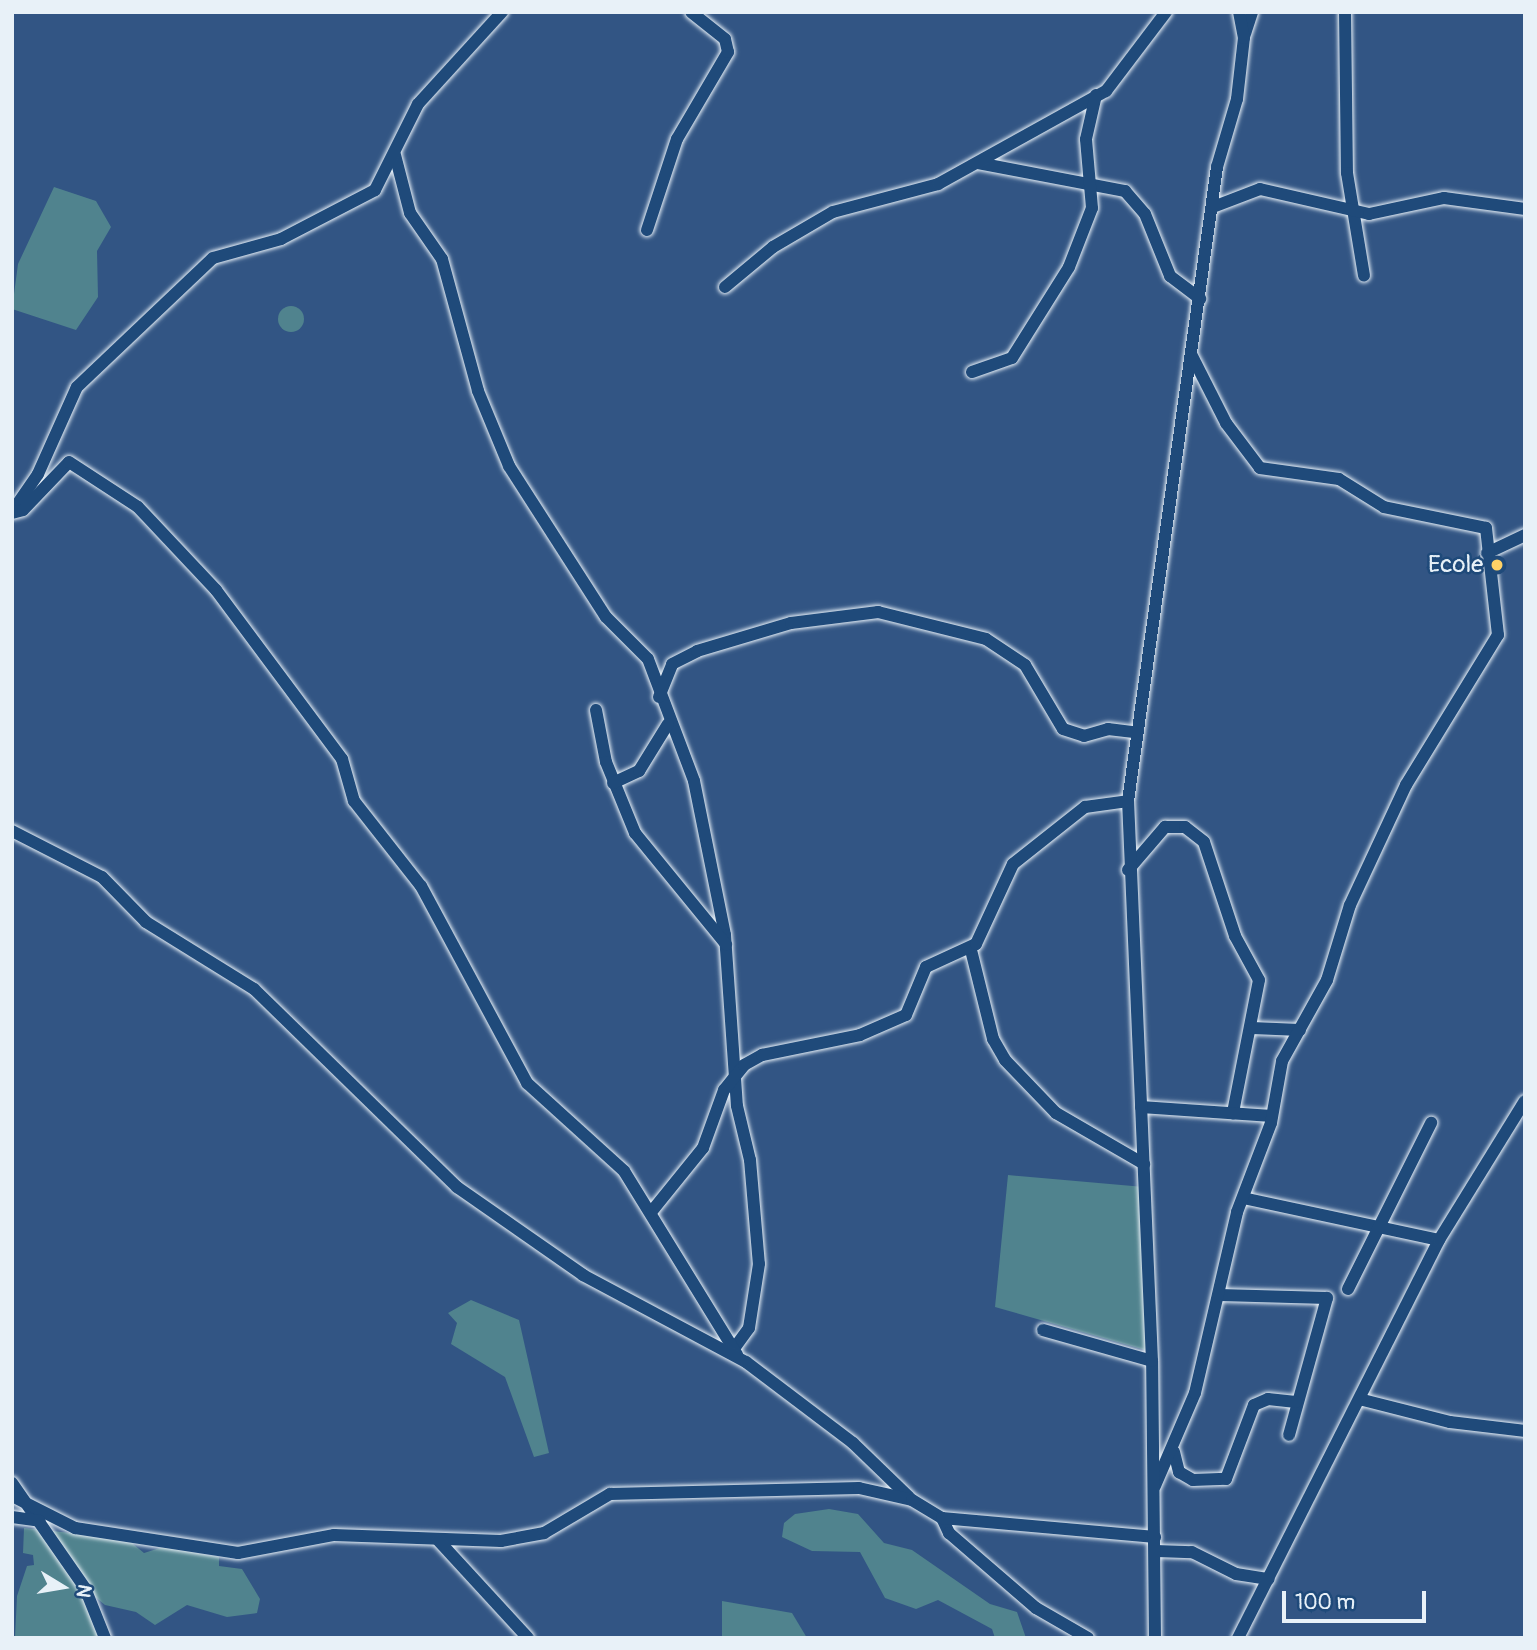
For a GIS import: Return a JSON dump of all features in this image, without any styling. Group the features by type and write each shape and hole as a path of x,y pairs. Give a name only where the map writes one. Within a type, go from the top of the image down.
{"street":[{"path":"12,512 38,474 77,387 203,265 281,239 365,197 383,181 427,91 502,12"},
{"path":"648,230 677,139 728,52 724,39 691,12"},
{"path":"725,287 773,247 832,212 932,187 1114,84 1166,12"},
{"path":"1239,12 1244,38"},
{"path":"1155,1638 1152,1361 1128,870 1128,801 1134,732 1213,207 1244,38 1252,12"},
{"path":"1345,12 1351,208 1364,276"},
{"path":"972,372 1012,358 1055,298 1092,208 1092,183 1086,139 1096,95"},
{"path":"395,155 410,213 442,259 478,391 509,466 606,617 648,659 668,724 694,781 726,944 735,1076 759,1273 749,1328 736,1353"},
{"path":"978,163 1092,183 1135,200 1170,276 1200,299"},
{"path":"1213,207 1260,189 1381,215 1444,198 1525,209"},
{"path":"1155,1487 1174,1452 1220,1295 1243,1198 1272,1116 1282,1061 1327,980 1350,905 1406,785 1496,642 1483,526 1391,509 1339,479 1260,468 1226,423 1192,356"},
{"path":"12,512 23,510 69,462 138,507 176,547 342,759 354,801 421,886 527,1083 624,1171 652,1211 736,1353"},
{"path":"1487,553 1525,535"},
{"path":"659,697 672,664 697,651 791,623 878,612 986,639 1025,665 1063,729 1084,736 1108,729 1134,732"},
{"path":"596,709 614,783 652,861 726,944"},
{"path":"614,783 639,771 668,724"},
{"path":"1128,801 1085,807 1013,864 971,950 993,1039 1005,1060 1056,1113 1144,1164"},
{"path":"1128,870 1165,827 1185,827 1201,836 1235,936 1259,980 1252,1028 1233,1113"},
{"path":"12,831 93,871 146,922 254,989 457,1187 583,1275 736,1353 853,1443 912,1500 942,1518 1156,1537"},
{"path":"652,1211 703,1148 735,1076 754,1057 818,1047 906,1015 926,967 971,950"},
{"path":"1252,1028 1300,1030"},
{"path":"1238,1638 1363,1400 1439,1240 1524,1106"},
{"path":"1140,1107 1272,1116"},
{"path":"1348,1289 1431,1122"},
{"path":"1243,1198 1439,1240"},
{"path":"1220,1295 1327,1298 1289,1435"},
{"path":"1043,1330 1152,1361"},
{"path":"1174,1452 1179,1472 1193,1480 1226,1479 1254,1405 1268,1399 1296,1402"},
{"path":"1363,1400 1450,1422 1525,1431"},
{"path":"12,1483 85,1588 105,1638"},
{"path":"12,1496 34,1514 75,1528 238,1553 334,1535 502,1541 544,1533 610,1494 859,1488 912,1500"},
{"path":"12,1517 34,1514"},
{"path":"942,1518 948,1533 1044,1615 1088,1638"},
{"path":"438,1540 528,1638"},
{"path":"1156,1551 1192,1552 1236,1574 1269,1578"}],"green space":[{"path":"54,187 96,201 111,227 97,251 98,297 76,330 12,309 18,264"},
{"path":"291,306 300,310 304,319 300,328 291,332 282,328 278,319 282,310"},
{"path":"1008,1175 1144,1187 1152,1352 995,1307"},
{"path":"471,1300 519,1320 549,1453 534,1457 505,1377 451,1344 457,1323 448,1313"},
{"path":"829,1509 858,1514 884,1543 912,1550 990,1604 1017,1612 1026,1638 995,1638 992,1629 938,1600 916,1609 885,1598 860,1552 812,1551 782,1537 784,1523 795,1514"},
{"path":"24,1528 127,1539 144,1553 163,1547 219,1557 219,1566 242,1569 260,1599 257,1613 227,1617 187,1605 155,1625 136,1612 105,1605 87,1590 105,1638 15,1637 17,1596 27,1566 34,1565 33,1555 23,1553"},
{"path":"722,1601 792,1613 807,1638 722,1638"}],"place":[{"name":"Ecole","path":"1497,565"}]}
